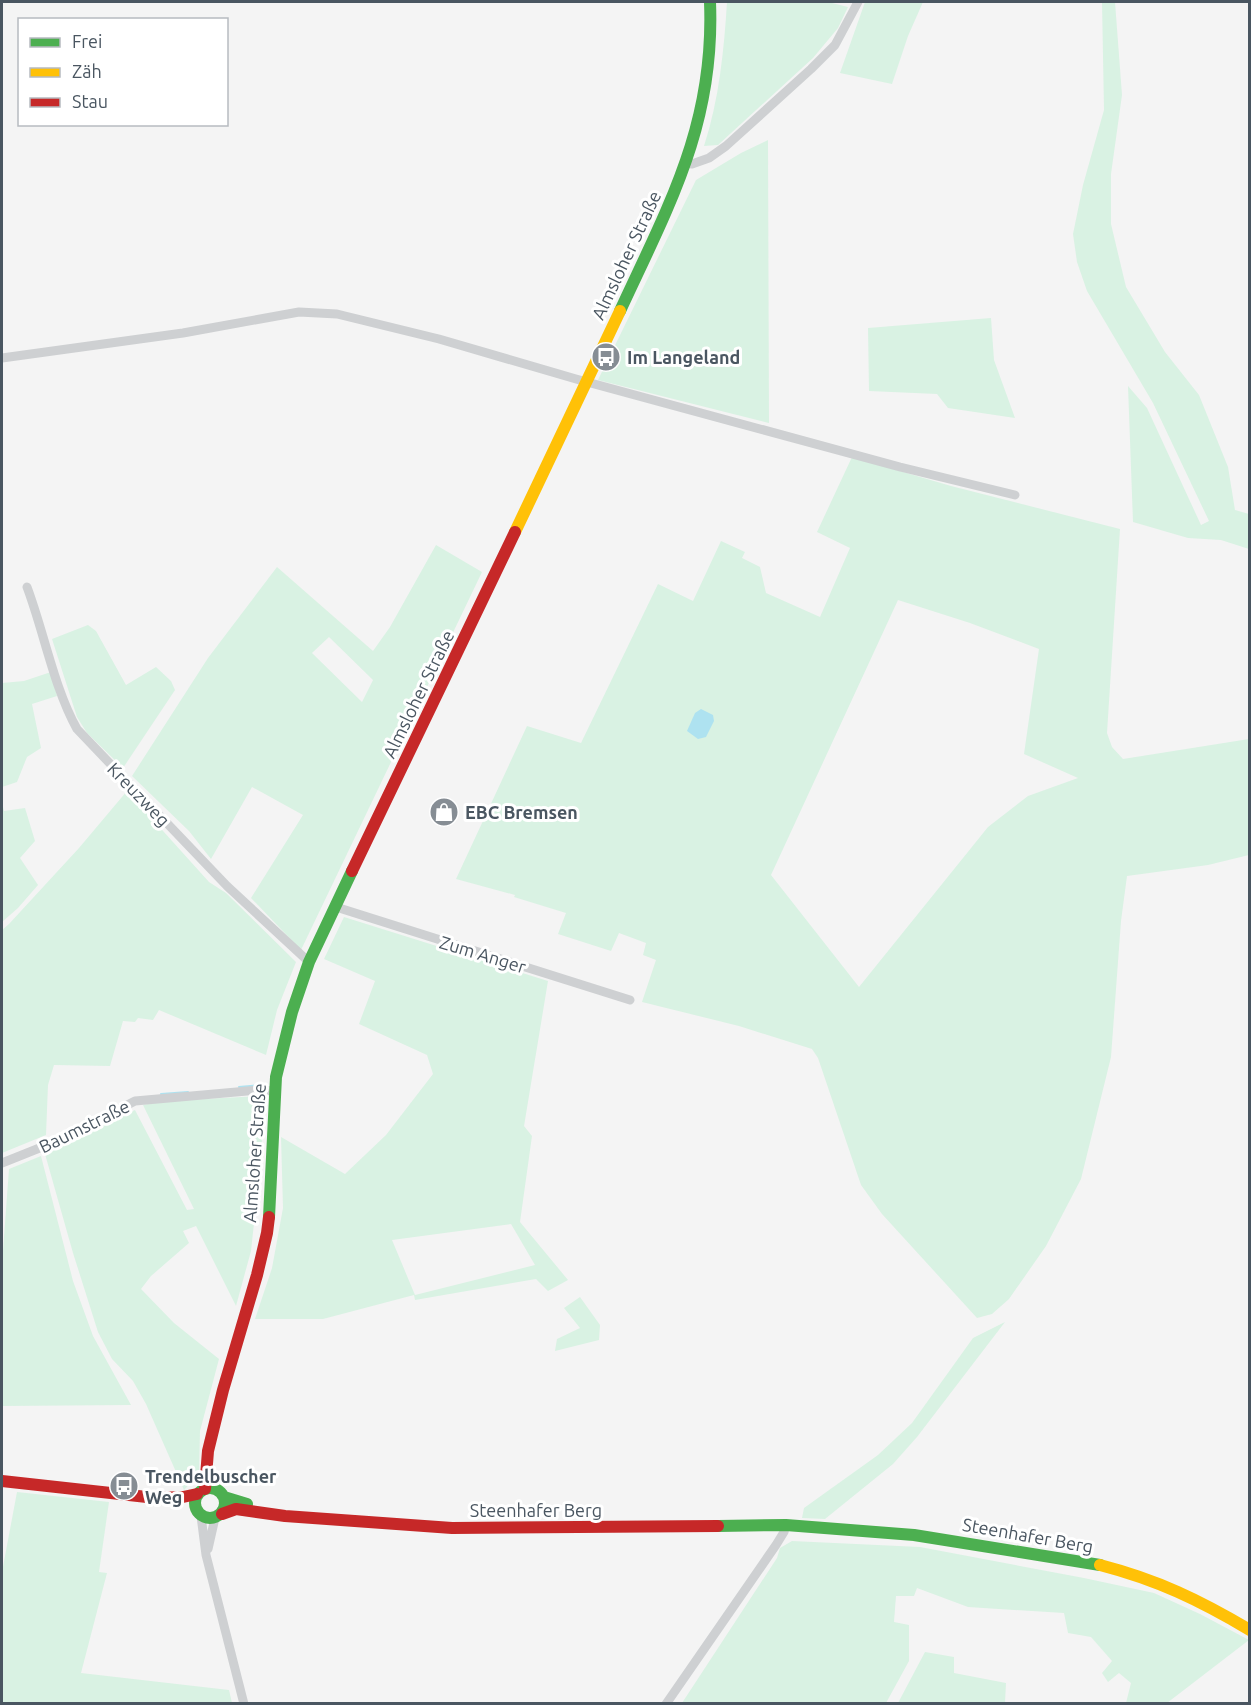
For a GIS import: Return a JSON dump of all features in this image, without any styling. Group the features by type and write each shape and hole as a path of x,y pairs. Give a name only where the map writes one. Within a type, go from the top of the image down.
{"street":[{"name":"Almsloher Straße","path":"210,1492 214,1476 217,1420 225,1380 267,1233 275,1091 280,1057 292,1012 309,962 586,381 687,163 704,98 710,41 710,2"},
{"path":"687,163 692,164 710,158 726,146 811,69 835,45 858,2"},
{"path":"2,358 183,333 299,312 337,314 439,339 900,467 1015,495"},
{"name":"Kreuzweg","path":"27,587 40,621 67,711 77,729 227,886 309,962"},
{"name":"Zum Anger","path":"336,907 630,1000"},
{"name":"Baumstraße","path":"2,1163 57,1141 135,1101 258,1090 275,1091"},
{"path":"2,1481 156,1498 183,1497 210,1492 225,1503 218,1516 206,1555"},
{"path":"210,1492 198,1512 206,1555 244,1704"},
{"name":"Steenhafer Berg","path":"210,1492 236,1502 322,1518"},
{"name":"Steenhafer Berg","path":"156,1498 198,1512 208,1519 236,1509 285,1516 452,1528 786,1525 914,1535 1087,1562 1126,1572 1179,1591 1250,1630"},
{"path":"666,1704 776,1545 786,1525"}],"green space":[{"path":"727,2 828,2 848,7 838,28 813,58 718,145 704,146 714,111 720,75"},
{"path":"865,2 923,2 908,36 892,84 840,73"},
{"path":"1102,2 1115,2 1122,95 1111,174 1111,224 1126,287 1165,352 1199,395 1228,467 1235,510 1249,514 1249,549 1221,540 1188,538 1133,522 1128,386 1147,408 1201,525 1209,521 1153,403 1087,291 1077,262 1073,234 1083,185 1104,110"},
{"path":"768,140 769,423 598,380 696,180"},
{"path":"991,318 994,360 1015,418 948,408 937,394 869,391 868,328"},
{"path":"852,457 951,486 1120,529 1107,733 1112,747 1123,759 1249,739 1249,855 1208,865 1127,876 1121,921 1111,1057 1081,1179 1046,1246 1009,1299 992,1314 977,1318 882,1214 861,1185 818,1058 812,1049 739,1026 642,1002 656,960 643,955 646,943 619,933 611,951 558,934 566,913 514,897 515,895 456,879 527,726 581,743 658,584 693,601 721,541 745,552 742,558 760,567 766,593 820,617 850,548 817,532","holes":["898,600 970,623 1039,649 1024,754 1078,778 1028,796 988,827 859,987 771,875"]},
{"path":"436,545 482,572 301,950 251,898 303,815 252,787 211,859 189,831 132,776 208,658 277,567 373,651 390,627","holes":["329,637 373,680 362,702 312,653"]},
{"path":"88,625 96,631 126,685 156,667 171,681 175,690 123,768 87,733 77,717 52,639"},
{"path":"51,672 57,696 32,704 41,748 27,757 17,782 2,787 2,683 24,681"},
{"path":"127,791 209,882 226,893 296,962 277,1010 266,1055 159,1010 153,1020 138,1018 135,1022 123,1021 110,1066 54,1065 48,1085 46,1135 2,1153 2,930 79,848"},
{"path":"2,803 4,811 25,808 35,841 20,858 38,885 2,922"},
{"path":"344,917 548,981 524,1126 532,1136 520,1222 568,1280 548,1291 536,1279 415,1300 414,1295 323,1319 255,1319 272,1268 283,1208 281,1137 345,1174 386,1135 433,1074 427,1055 359,1024 375,981 324,959","holes":["511,1224 535,1265 415,1295 392,1240"]},
{"path":"261,1096 262,1149 251,1251 236,1306 196,1226 183,1231 189,1243 151,1276 141,1289 174,1323 219,1359 200,1431 199,1474 184,1490 146,1404 133,1381 112,1359 98,1332 45,1154 135,1110 187,1210 194,1209 143,1105 164,1101"},
{"path":"41,1156 73,1281 93,1336 131,1405 2,1406 2,1264 9,1169"},
{"path":"580,1297 600,1325 599,1340 555,1351 557,1339 580,1328 564,1308"},
{"path":"1005,1322 917,1437 893,1464 825,1519 802,1518 804,1508 878,1455 912,1423 973,1338"},
{"path":"17,1492 109,1502 99,1572 107,1573 81,1673 229,1690 232,1703 2,1703 2,1572"},
{"path":"792,1541 920,1547 1154,1593 1249,1640 1167,1703 1126,1703 1131,1683 1119,1673 1108,1682 1102,1673 1112,1661 1091,1637 1068,1633 1064,1613 968,1607 917,1588 914,1596 896,1596 894,1622 909,1625 909,1661 886,1703 682,1703 777,1558 780,1548"},
{"path":"925,1652 954,1657 954,1673 1006,1683 1005,1703 898,1703"}],"water":[{"path":"701,709 713,715 714,721 706,737 698,739 687,731 695,713"}],"waterway":[{"path":"239,1087 260,1085"},
{"path":"161,1094 188,1092"}],"traffic: fast":[{"path":"620,311 671,199 697,125 710,46 710,2"},
{"path":"269,1217 276,1077 292,1012 309,962 352,871"},
{"path":"210,1488 221,1492 225,1503 221,1514 210,1518 199,1514 195,1503 199,1492 210,1488"},
{"path":"224,1497 247,1504"},
{"path":"718,1526 786,1525 914,1535 1100,1565"}],"traffic: slow":[{"path":"515,532 620,311"},
{"path":"1100,1565 1141,1577 1178,1592 1250,1630"}],"traffic: jam":[{"path":"352,871 515,532"},
{"path":"205,1489 208,1451 223,1390 257,1275 269,1217"},
{"path":"2,1481 156,1498 197,1494"},
{"path":"222,1514 236,1509 285,1516 452,1528 718,1526"}],"place":[{"name":"Im Langeland","path":"606,357"},
{"name":"EBC Bremsen","path":"444,812"},
{"name":"Trendelbuscher Weg","path":"124,1486"}]}
